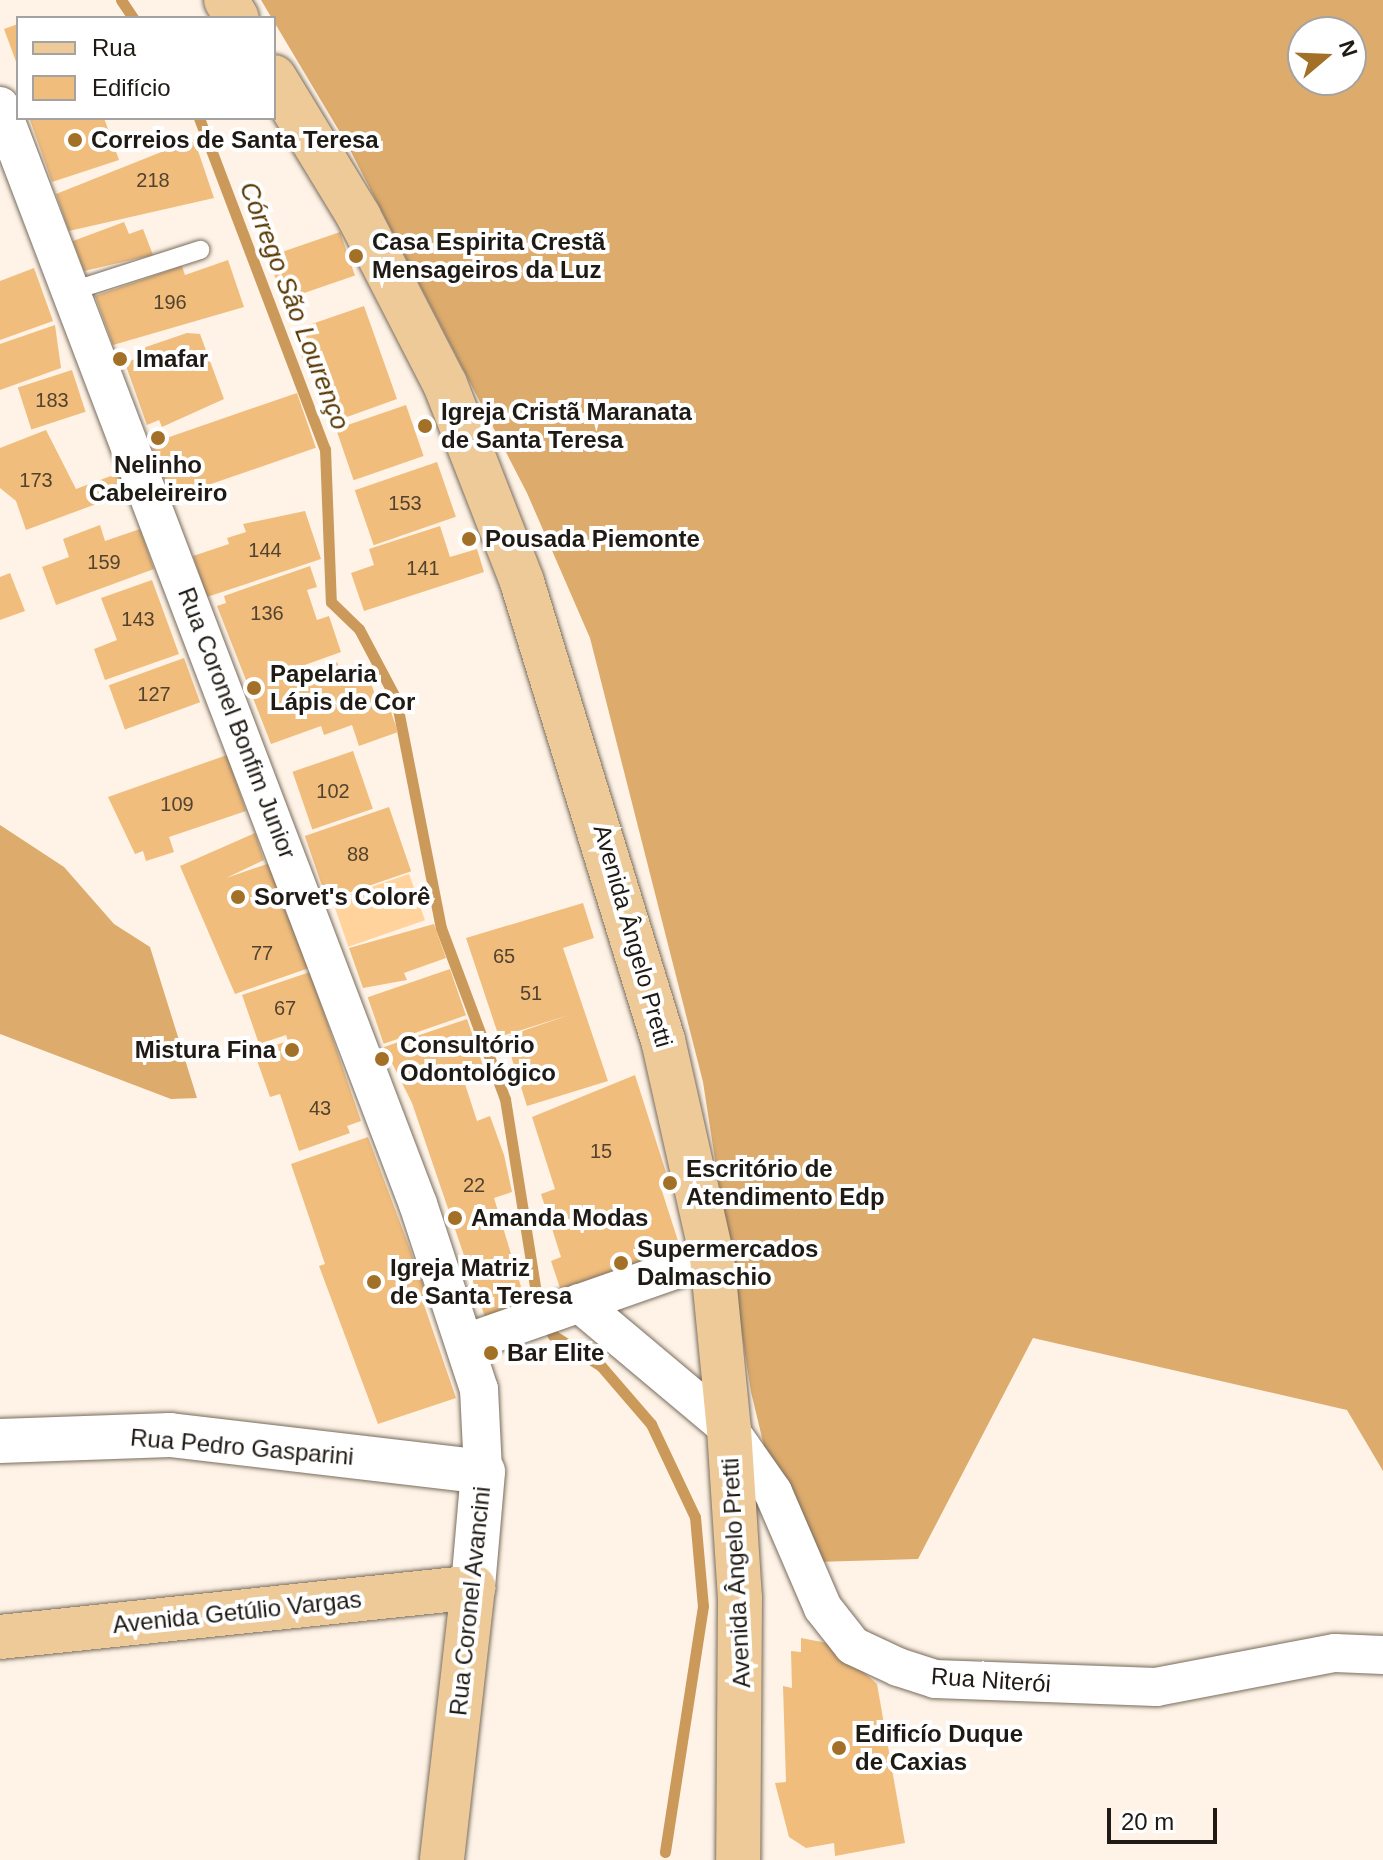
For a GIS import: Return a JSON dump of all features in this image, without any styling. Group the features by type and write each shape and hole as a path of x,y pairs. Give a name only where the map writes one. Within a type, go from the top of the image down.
{"main road":[{"name":"Avenida Ângelo Pretti","path":"276,80 359,217 445,384 522,582 663,1040 712,1257 729,1429 740,1598 738,1860"},
{"name":"Avenida Getúlio Vargas","path":"0,1637 473,1587"},
{"name":"Rua Coronel Avancini","path":"442,1860 473,1587"}],"street":[{"name":"Rua Coronel Bonfim Junior","path":"0,106 69,292 329,961 466,1343"},
{"path":"466,1343 712,1257"},
{"name":"Rua Niterói","path":"553,1312 729,1429 773,1492 823,1608 853,1646 898,1667 935,1679 1156,1687 1335,1653 1383,1655"},
{"name":"Rua Coronel Avancini","path":"466,1343 479,1389 483,1472 473,1587"},
{"name":"Rua Pedro Gasparini","path":"0,1441 170,1435 483,1472"}],"lane":[{"path":"69,292 200,250"}],"shaded area":[{"path":"261,0 1383,0 1383,1471 1347,1410 1033,1338 918,1559 815,1562 764,1446 751,1392 703,1082 590,638 527,493 347,144 276,25 276,16 271,16"},
{"path":"0,825 64,867 114,924 150,947 197,1098 171,1099 0,1034"},
{"path":"409,874 425,920 348,947 332,900"}],"building":[{"path":"16,25 16,62 4,29"},
{"name":"Correios de Santa Teresa","path":"30,120 105,120 119,160 52,182"},
{"path":"194,139 214,198 69,231 56,194"},
{"path":"124,222 129,234 143,229 153,255 84,271 73,241"},
{"path":"340,232 355,275 283,300 268,257"},
{"path":"228,260 244,307 113,345 95,296 182,266 185,275"},
{"path":"34,268 53,321 0,340 0,281"},
{"path":"364,306 397,399 333,422 298,349 309,345 303,327"},
{"path":"55,325 61,368 0,390 0,344"},
{"path":"187,333 200,334 224,399 162,427 159,420 147,425 125,363 137,358 134,351"},
{"path":"72,370 86,412 31,429 18,388"},
{"path":"297,393 316,448 170,498 151,443"},
{"path":"406,405 424,456 354,480 336,429"},
{"path":"46,430 76,489 119,473 126,493 26,530 16,501 0,488 0,448"},
{"path":"437,462 456,517 374,545 355,490"},
{"path":"305,511 321,559 207,597 193,556 229,544 227,538 246,532 243,524"},
{"path":"100,525 105,541 140,529 154,569 56,605 42,567 69,557 63,539"},
{"path":"440,526 450,557 477,549 484,572 364,611 351,573 374,565 369,549"},
{"path":"310,566 317,587 307,590 317,620 329,616 341,652 302,666 304,673 337,662 343,677 366,669 381,712 390,709 398,732 359,746 352,725 324,735 321,726 271,744 217,606 226,603 224,596"},
{"path":"10,573 25,611 0,620 0,577"},
{"path":"152,580 179,654 105,680 94,649 117,640 101,598"},
{"path":"184,658 200,702 125,730 109,685"},
{"path":"353,751 373,809 312,830 292,772"},
{"path":"227,755 246,811 169,837 174,852 146,861 143,851 135,854 108,797"},
{"path":"389,807 411,871 327,900 305,836"},
{"path":"255,833 264,860 226,878 273,862 309,968 235,994 180,866"},
{"path":"583,903 594,938 563,948 608,1081 527,1106 505,1037 569,1015 499,1037 466,938"},
{"path":"434,924 446,958 404,973 407,980 363,988 349,948"},
{"path":"450,969 466,1015 384,1044 368,997"},
{"path":"310,972 361,1121 347,1126 350,1133 299,1151 280,1094 270,1097 254,1052 288,1041 286,1035 259,1044 242,995"},
{"path":"467,1019 487,1077 465,1084 477,1121 490,1116 504,1155 512,1192 494,1198 526,1303 485,1317 412,1103 384,1047"},
{"path":"635,1075 670,1185 661,1188 679,1244 675,1254 561,1291 551,1261 561,1257 541,1194 555,1189 532,1117"},
{"name":"Igreja Matriz de Santa Teresa","path":"368,1137 428,1297 422,1299 456,1398 378,1424 319,1266 325,1264 291,1164"},
{"name":"Edificío Duque de Caxias","path":"801,1638 832,1644 877,1684 905,1843 835,1856 834,1843 806,1848 789,1837 775,1783 786,1782 783,1686 792,1688 791,1651 801,1652"}],"waterway":[{"name":"Córrego São Lourenço","path":"121,0 132,16"},
{"name":"Córrego São Lourenço","path":"200,120 325,449 331,602 359,629 396,699 441,928 505,1099 538,1306 553,1335 601,1366 651,1424 695,1517 703,1606 665,1852"}],"place":[{"name":"Correios de Santa Teresa","path":"75,140"},
{"name":"Casa Espirita Crestã Mensageiros da Luz","path":"356,256"},
{"name":"Imafar","path":"120,359"},
{"name":"Igreja Cristã Maranata de Santa Teresa","path":"425,426"},
{"name":"Nelinho Cabeleireiro","path":"158,438"},
{"name":"Pousada Piemonte","path":"469,539"},
{"name":"Papelaria Lápis de Cor","path":"254,688"},
{"name":"Sorvet's Colorê","path":"238,897"},
{"name":"Mistura Fina","path":"292,1050"},
{"name":"Consultório Odontológico","path":"382,1059"},
{"name":"Escritório de Atendimento Edp","path":"670,1183"},
{"name":"Amanda Modas","path":"455,1218"},
{"name":"Supermercados Dalmaschio","path":"621,1263"},
{"name":"Igreja Matriz de Santa Teresa","path":"374,1282"},
{"name":"Bar Elite","path":"491,1353"},
{"name":"Edificío Duque de Caxias","path":"839,1748"}]}
